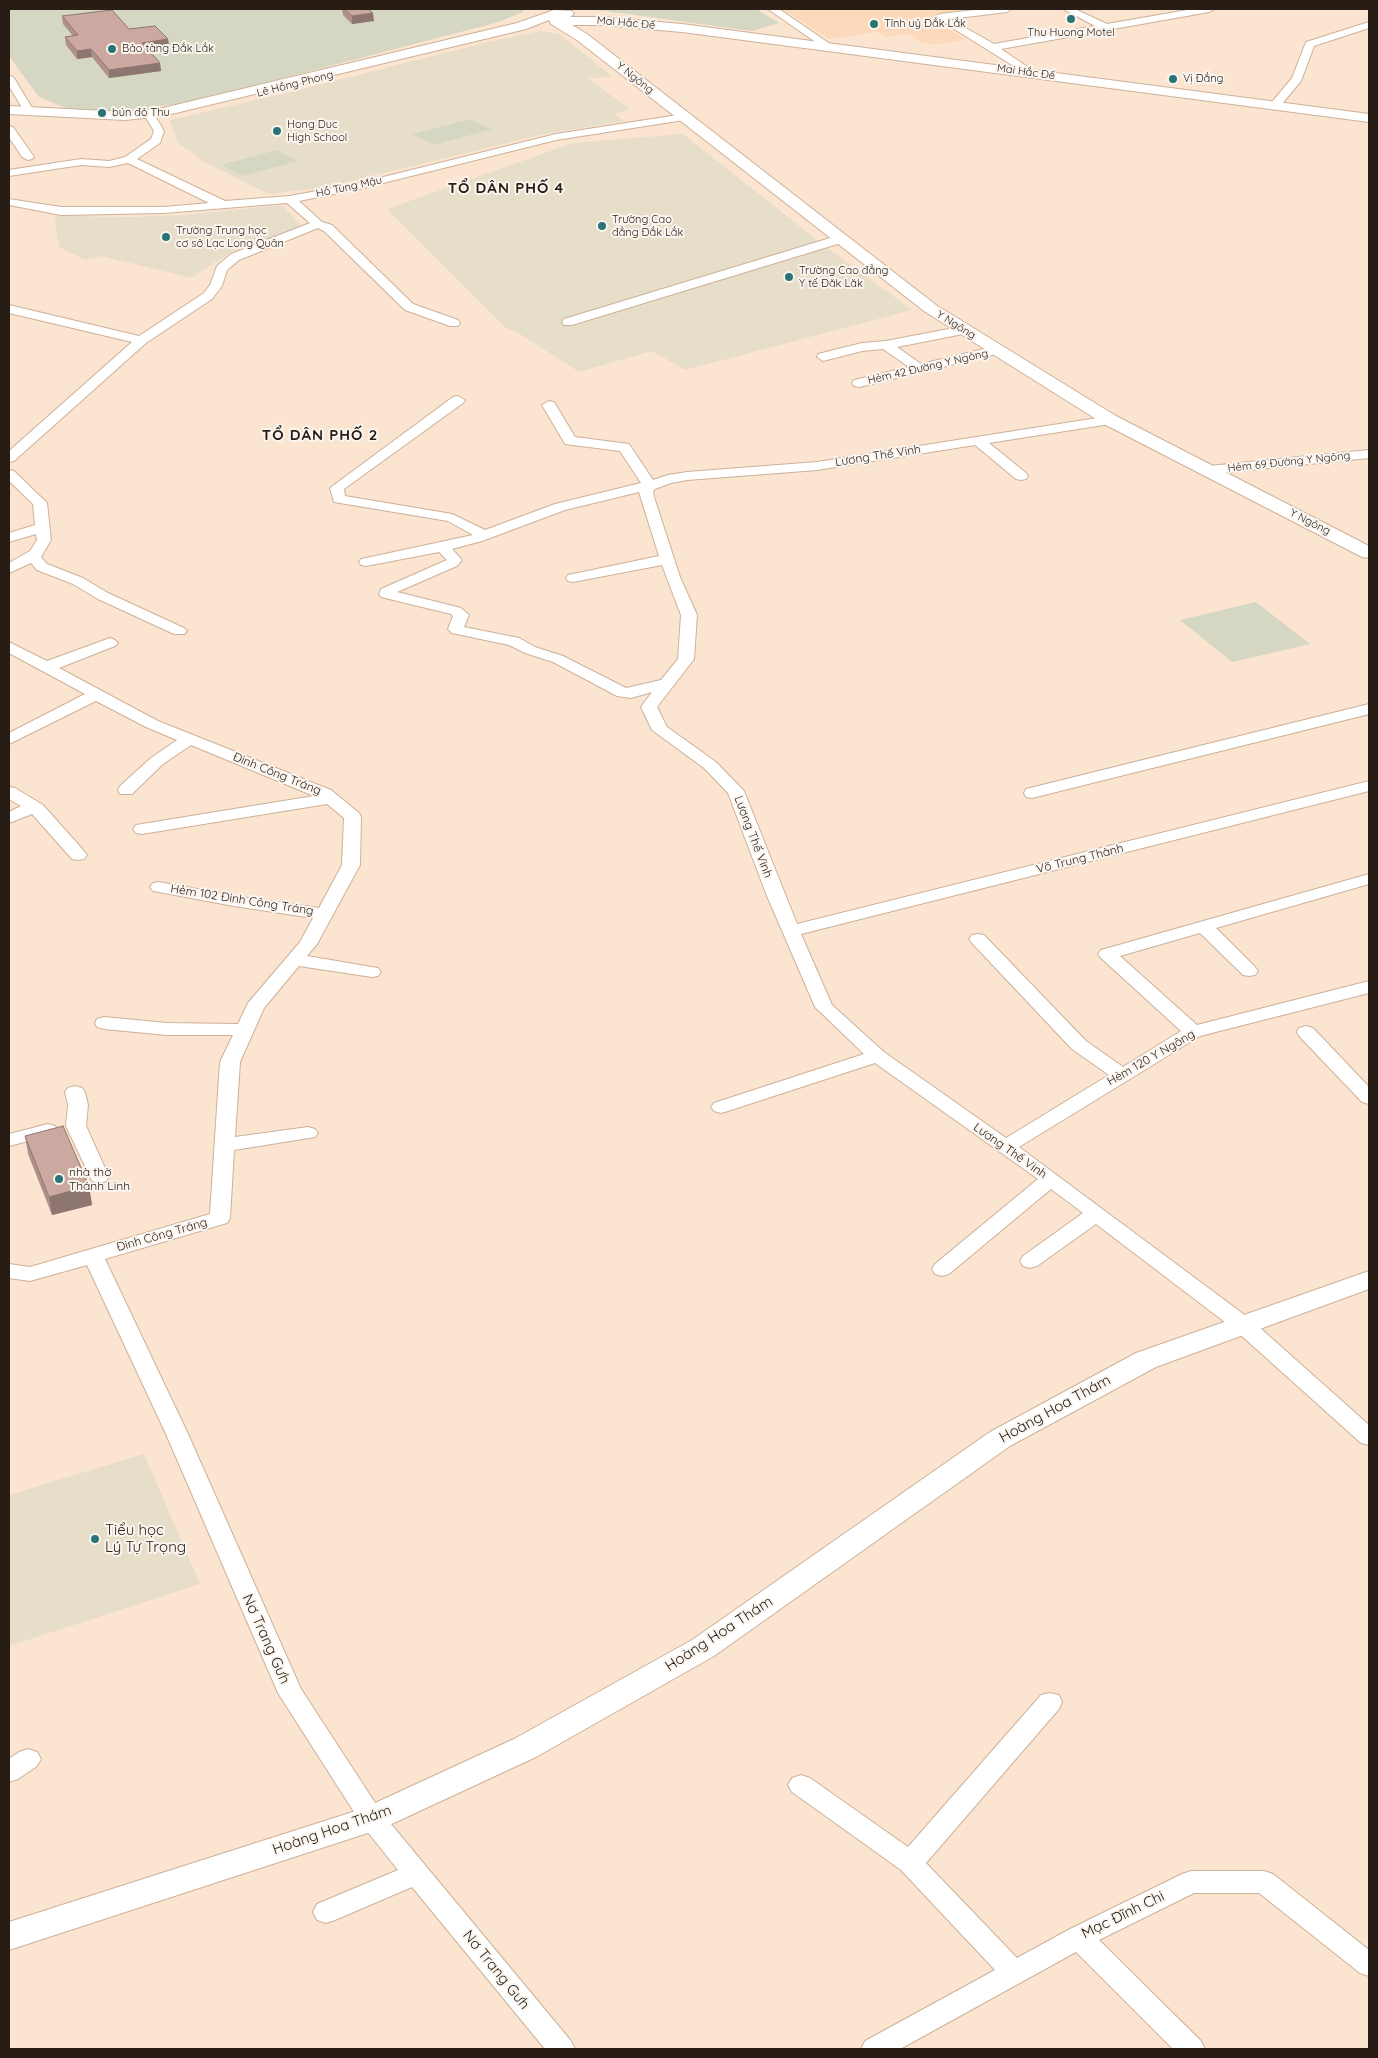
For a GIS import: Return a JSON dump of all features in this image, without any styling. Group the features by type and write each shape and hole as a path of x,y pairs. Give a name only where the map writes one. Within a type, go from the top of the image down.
{"street":[{"path":"773,9 828,46"},
{"path":"1007,9 940,17 992,47 1028,72"},
{"path":"1068,9 1105,27"},
{"path":"992,47 1209,9"},
{"name":"Mai Hắc Đế","path":"557,15 828,46 1276,104 1369,118"},
{"name":"Y Ngông","path":"557,15 582,37 930,308 1110,420 1369,553"},
{"name":"Lê Hồng Phong","path":"9,110 125,116 163,112 521,26 557,15"},
{"name":"Lê Hồng Phong","path":"29,111 98,117 150,116 188,111 525,28 557,15"},
{"path":"1276,104 1297,79 1310,44 1369,25"},
{"path":"9,78 29,111"},
{"path":"150,116 159,131 156,141 129,159 148,170 223,205"},
{"name":"Hồ Tùng Mậu","path":"9,202 61,210 164,210 290,199 360,186 556,137 684,117"},
{"path":"9,129 28,157"},
{"path":"9,173 81,162 109,164 128,160"},
{"path":"290,199 318,224 328,228 409,307 454,323"},
{"path":"9,458 142,340 208,296 216,286 221,268 235,257 318,224"},
{"path":"568,322 840,239"},
{"path":"9,309 142,340"},
{"path":"823,357 862,348 964,330"},
{"path":"886,344 920,369"},
{"name":"Hẻm 42 Đường Y Ngông","path":"859,383 996,350"},
{"path":"458,400 337,488 339,499 402,508 452,518 484,535"},
{"path":"366,562 442,547 484,535 560,507 624,490 650,486 624,447 570,440 549,406"},
{"name":"Lương Thế Vinh","path":"1110,420 817,466 687,476 668,479 650,486 646,492 647,497 666,559 689,615 686,659 649,707 660,730 710,765 736,791 824,1007 877,1056 1051,1179 1242,1324 1369,1437"},
{"path":"978,441 1021,476"},
{"name":"Hẻm 69 Đường Y Ngông","path":"1209,470 1369,454"},
{"path":"9,474 40,503 44,540 36,554 9,569"},
{"path":"9,538 42,527"},
{"path":"442,547 455,560 452,563 394,587 386,592 386,594 456,612 461,615 457,630 514,641 530,650 558,659 622,693 631,693 666,684"},
{"path":"33,556 42,567 78,582 103,596 178,631"},
{"path":"573,578 666,559"},
{"path":"47,668 110,643"},
{"name":"Đinh Công Tráng","path":"9,647 152,724 325,794 353,817 351,865 308,944 255,1008 230,1062 220,1218 93,1256"},
{"path":"9,739 96,694"},
{"path":"1032,793 1369,709"},
{"path":"126,790 157,761 189,739"},
{"name":"Võ Trung Thành","path":"792,931 1369,786"},
{"path":"9,792 33,807 78,855"},
{"path":"142,829 331,798"},
{"path":"9,818 33,807"},
{"path":"1192,1032 1107,954 1369,879"},
{"name":"Hẻm 102 Đinh Công Tráng","path":"159,886 234,901 324,914"},
{"path":"1203,926 1249,971"},
{"path":"978,938 1079,1045 1122,1075"},
{"path":"295,960 372,972"},
{"name":"Hẻm 120 Y Ngông","path":"1005,1147 1192,1032 1369,987"},
{"path":"104,1023 167,1029 245,1030"},
{"path":"1306,1032 1369,1098"},
{"path":"721,1107 877,1056"},
{"path":"75,1092 78,1105 76,1122 80,1136 99,1177"},
{"path":"9,1140 76,1122"},
{"path":"224,1145 308,1133"},
{"path":"942,1269 1051,1179"},
{"path":"1030,1261 1096,1214"},
{"path":"16,1276 93,1256"},
{"name":"Nơ Trang Gưh","path":"93,1256 177,1434 290,1693 372,1819 561,2049"},
{"name":"Hoàng Hoa Thám","path":"9,1936 372,1819 525,1748 703,1648 1000,1439 1146,1360 1369,1280"},
{"path":"910,1864 1050,1702"},
{"path":"801,1785 910,1864 1014,1972"},
{"path":"326,1912 417,1873"},
{"name":"Mạc Đĩnh Chi","path":"875,2049 1079,1937 1190,1882 1264,1882 1369,1965"},
{"path":"1079,1937 1191,2049"}],"shaded area":[{"name":"Tỉnh uỷ Đắk Lắk","path":"783,9 994,9 930,17 966,40 937,44 922,43 909,34 887,37 878,32 829,39"},
{"path":"540,31 559,34 612,76 588,79 630,109 614,114 624,121 549,133 322,188 269,194 206,163 178,143 170,120 299,90 488,42"},
{"name":"Trường Cao đẳng Đắk Lắk","path":"683,134 822,244 912,310 685,370 652,351 579,372 520,334 506,328 387,209 573,143"},
{"name":"Trường Trung học cơ sở Lạc Long Quân","path":"282,205 303,227 231,252 191,278 102,256 85,260 59,247 55,222 56,216 131,217 183,215"},
{"name":"Tiểu học Lý Tự Trọng","path":"144,1454 200,1584 9,1646 9,1495"}],"green space":[{"path":"9,9 522,9 523,12 499,22 187,103 103,112 66,108 39,97 9,56"},
{"path":"591,9 756,9 779,23 752,31"},
{"path":"470,119 492,129 434,145 412,134"},
{"path":"277,150 298,161 242,176 221,165"},
{"path":"1256,602 1310,644 1232,662 1180,620"}],"building":[{"path":"344,9 368,9 373,13 352,16"},
{"name":"Bảo tàng Đắk Lắk","path":"112,10 129,29 155,26 168,39 142,43 160,63 109,70 91,49 77,51 65,37 78,35 62,16"},
{"name":"nhà thờ Thánh Linh","path":"63,1126 89,1186 49,1197 25,1136"}],"place":[{"name":"Thu Huong Motel","path":"1071,19"},
{"name":"Tỉnh uỷ Đắk Lắk","path":"874,24"},
{"name":"Bảo tàng Đắk Lắk","path":"112,49"},
{"name":"Vị Đắng","path":"1173,79"},
{"name":"bún đỏ Thu","path":"102,113"},
{"name":"Hong Duc High School","path":"277,131"},
{"name":"Trường Cao đẳng Đắk Lắk","path":"602,226"},
{"name":"Trường Trung học cơ sở Lạc Long Quân","path":"166,237"},
{"name":"Trường Cao đẳng Y tế Đăk Lăk","path":"789,277"},
{"name":"nhà thờ Thánh Linh","path":"59,1179"},
{"name":"Tiểu học Lý Tự Trọng","path":"95,1539"}],"district":[{"name":"TỔ DÂN PHỐ 4","path":"506,188"},
{"name":"TỔ DÂN PHỐ 2","path":"320,435"}]}
